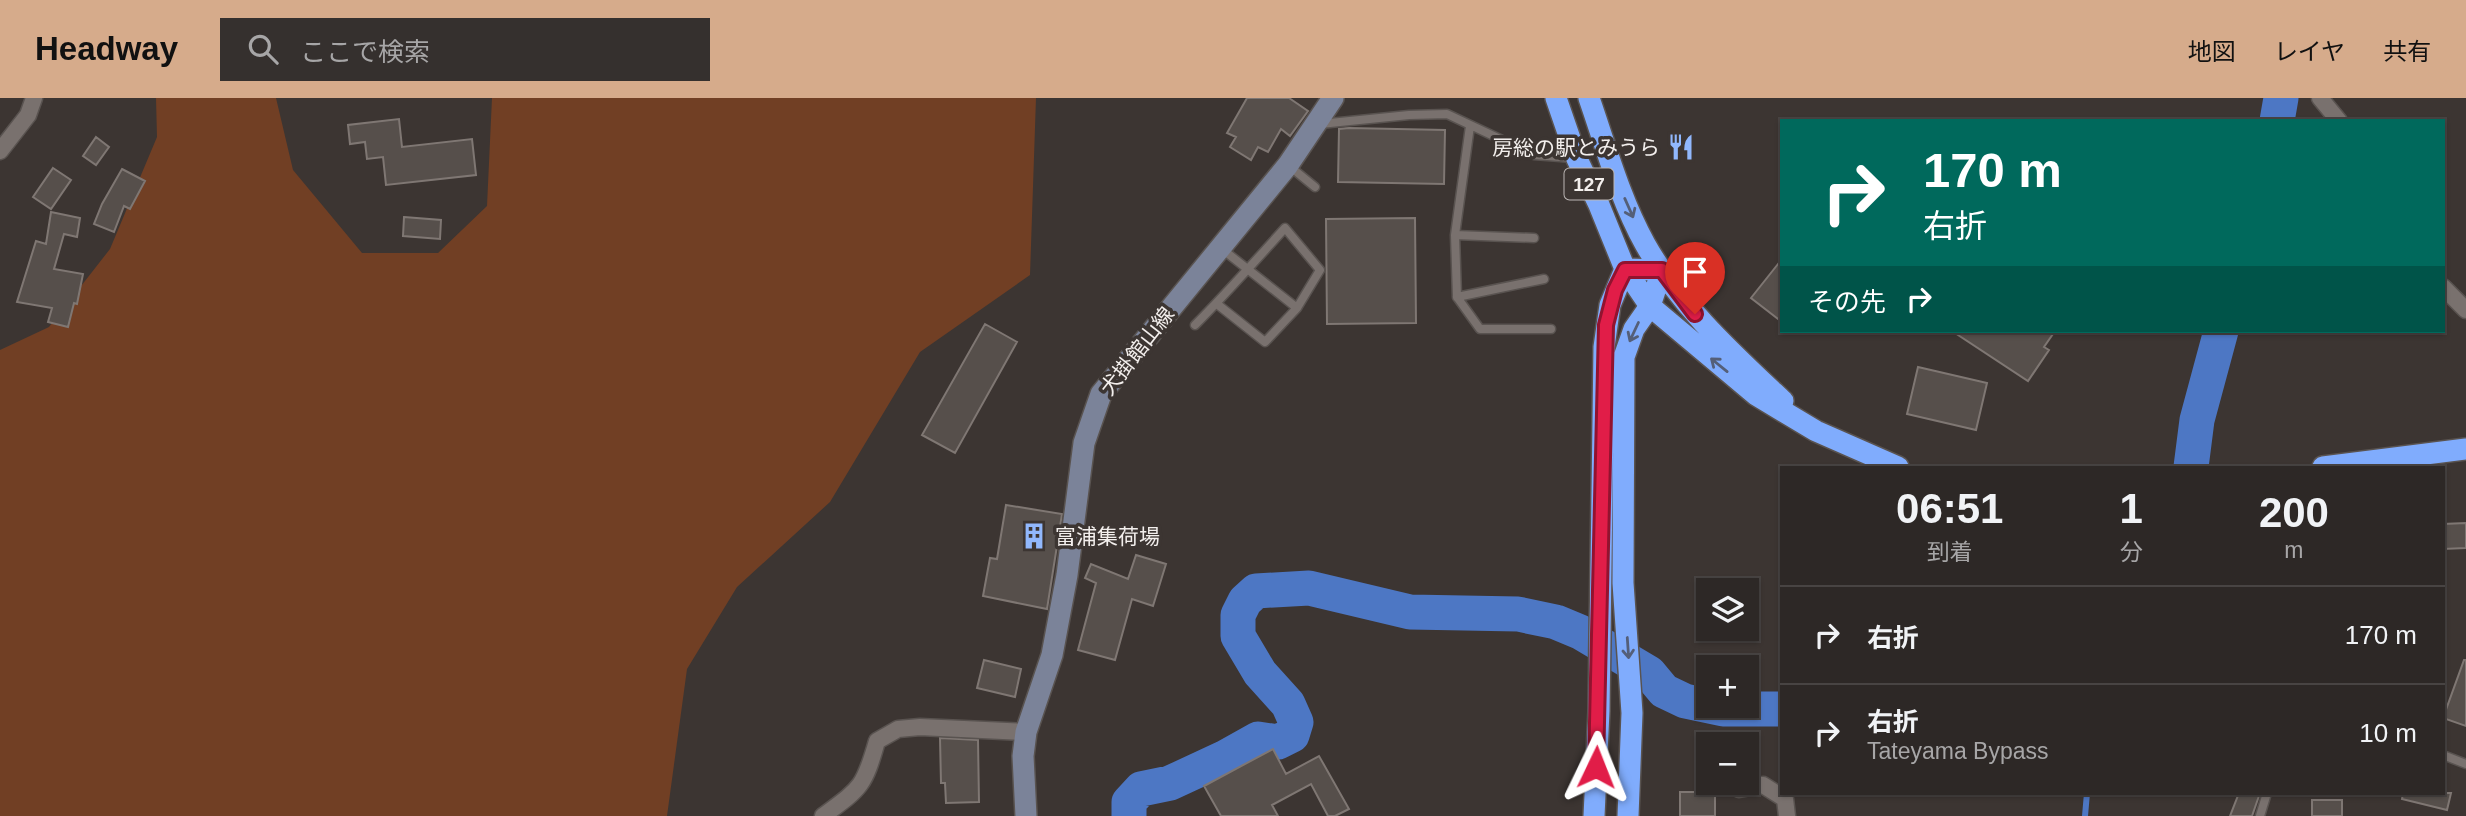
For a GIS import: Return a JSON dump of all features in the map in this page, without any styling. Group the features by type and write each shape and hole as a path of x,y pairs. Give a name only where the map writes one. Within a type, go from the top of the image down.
{"highway":[{"name":"127","path":"1556,98 1577,159 1625,270 1650,306 1756,396 1816,431 1896,466"},
{"name":"127","path":"1589,98 1624,197 1645,243 1662,270 1712,334 1816,431"},
{"path":"1594,816 1599,711 1604,347 1610,305 1625,270 1662,270 1650,306 1634,329 1624,357 1623,583 1632,713 1628,816"},
{"path":"2331,466 2466,449"}],"main road":[{"name":"犬掛館山線","path":"1026,816 1023,757 1026,732 1052,655 1067,575 1084,443 1101,394 1288,164 1318,124 1333,98"}],"street":[{"path":"0,151 28,115 34,98"},
{"path":"2320,98 2337,119"},
{"path":"2445,289 2466,310"},
{"path":"823,816 855,792 867,776 877,741 898,729 920,727 1026,732"},
{"path":"1759,786 1763,785 1785,799 1787,816"}],"lane":[{"path":"1318,124 1447,114 1534,155 1577,159"},
{"path":"1469,126 1455,235 1457,297 1480,329 1550,328"},
{"path":"1288,164 1315,187"},
{"path":"1195,325 1285,228 1320,270 1297,308 1265,342 1217,303"},
{"path":"1455,235 1534,238"},
{"path":"1219,247 1297,308"},
{"path":"1457,297 1544,279"},
{"path":"2445,756 2466,764"},
{"path":"2260,816 2266,795"}],"shaded area":[{"path":"156,98 276,98 293,170 362,253 438,253 487,206 492,98 1036,98 1030,275 920,352 830,502 737,587 687,669 667,816 0,816 0,350 49,327 110,249 157,137"}],"building":[{"path":"1247,98 1289,98 1308,111 1290,136 1281,129 1268,152 1258,147 1251,160 1230,147 1236,137 1227,133"},
{"path":"399,119 402,147 472,139 476,175 386,185 383,157 367,159 365,142 350,144 348,125"},
{"path":"1339,129 1445,130 1444,184 1338,182"},
{"path":"96,137 109,147 96,165 83,156"},
{"path":"53,168 71,180 51,209 33,197"},
{"path":"122,169 145,181 130,209 124,206 114,232 94,224"},
{"path":"51,212 80,218 77,237 64,234 54,269 83,274 77,304 74,303 68,327 48,322 52,308 17,302 36,241 46,244"},
{"path":"404,217 441,220 440,239 403,236"},
{"path":"1415,218 1416,323 1327,324 1326,219"},
{"path":"1780,262 1780,320 1751,298"},
{"path":"985,324 1017,342 955,453 922,435"},
{"path":"1955,333 2054,333 2044,347 2049,350 2028,381"},
{"path":"1918,367 1987,383 1976,430 1907,414"},
{"path":"1006,505 1062,514 1047,609 983,596 990,558 997,559"},
{"path":"2466,523 2466,548 2445,549 2445,524"},
{"path":"1136,555 1166,564 1153,606 1132,599 1115,660 1078,650 1096,583 1085,578 1091,564 1128,579"},
{"path":"984,660 1021,669 1015,697 977,688"},
{"path":"2466,660 2466,726 2445,719"},
{"path":"940,738 978,740 979,802 946,803 945,783 941,783"},
{"path":"1273,749 1286,774 1319,756 1349,809 1335,816 1328,816 1311,784 1272,805 1278,816 1221,816 1204,786"},
{"path":"1680,792 1715,795 1715,816 1680,816"},
{"path":"2451,793 2447,810 2402,799 2403,795"},
{"path":"2238,795 2259,795 2252,816 2230,816"},
{"path":"2312,800 2342,800 2342,816 2312,816"}],"waterway":[{"path":"2277,119 2281,98"},
{"path":"2191,466 2197,420 2220,333"},
{"path":"1129,816 1129,802 1141,789 1170,783 1258,739 1278,742 1292,735 1296,722 1288,704 1260,673 1238,636 1238,615 1245,601 1256,591 1309,588 1410,612 1518,614 1556,622 1580,632 1649,673 1664,691 1685,701 1723,709 1780,709"},
{"path":"2085,816 2087,795"}],"place":[{"name":"房総の駅とみうら","path":"1681,147"},
{"name":"富浦集荷場","path":"1034,536"}],"route":[{"path":"1596,767 1603,370 1610,305 1625,270 1662,270 1695,314"}]}
